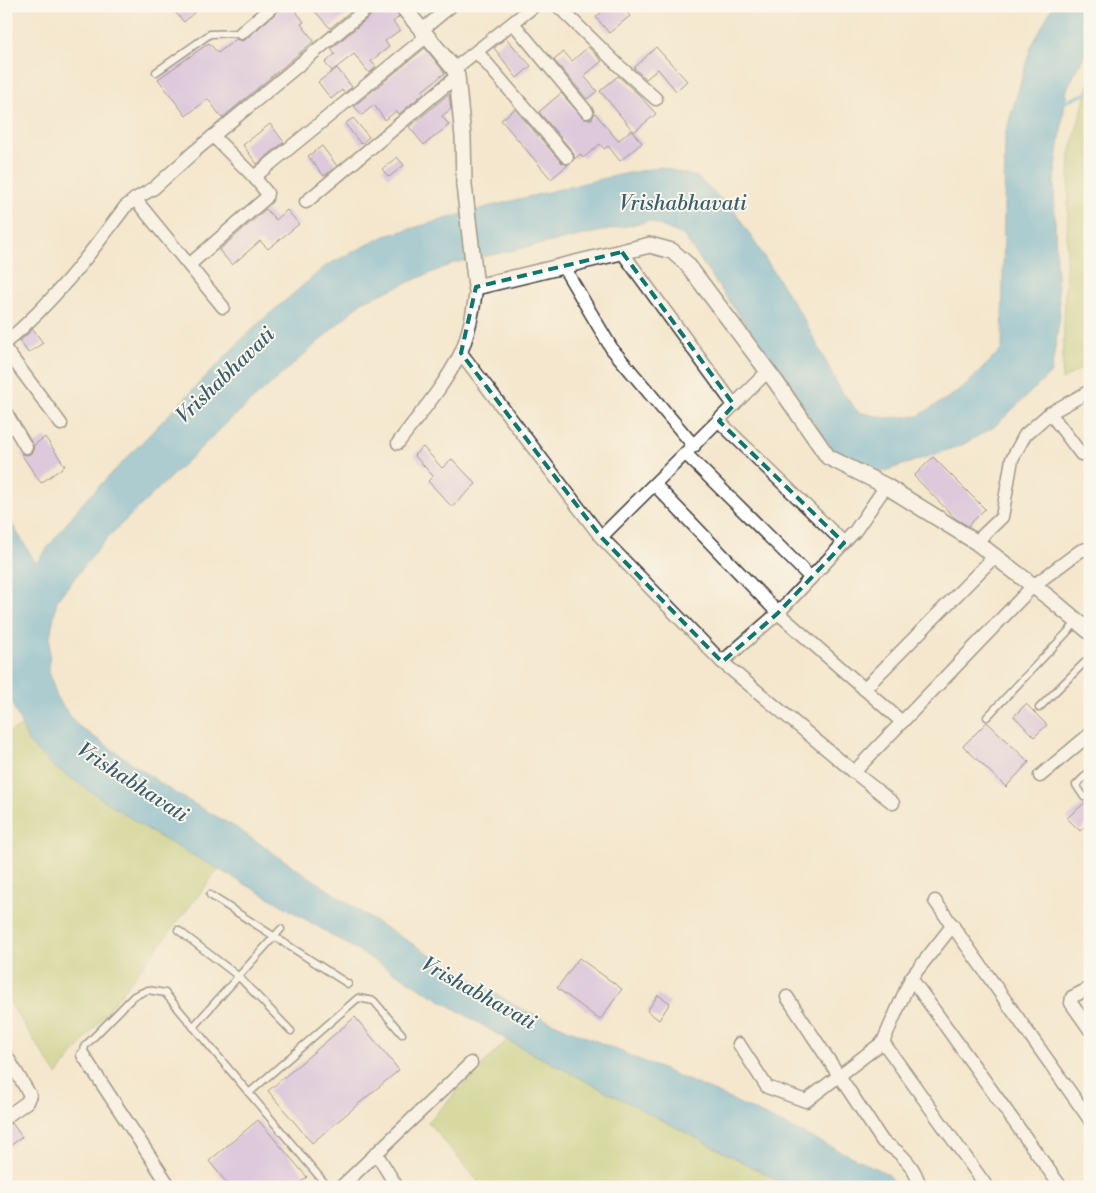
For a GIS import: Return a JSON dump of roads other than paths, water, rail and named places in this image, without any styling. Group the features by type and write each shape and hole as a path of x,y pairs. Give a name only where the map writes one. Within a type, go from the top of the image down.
{"street":[{"path":"241,32 273,6"},
{"path":"6,342 27,325 56,295 125,207 154,188 213,136 370,6"},
{"path":"398,443 450,372 461,353 475,301 476,284 464,185 463,137 455,73 402,6"},
{"path":"254,177 424,33 451,6"},
{"path":"306,202 477,52 534,6"},
{"path":"558,6 656,99"},
{"path":"513,23 587,112"},
{"path":"477,52 567,157"},
{"path":"189,265 266,198 267,193 254,177 213,136"},
{"path":"135,199 223,307"},
{"path":"476,284 650,245 672,251 687,264 768,372 828,457 886,486 976,542 1086,627"},
{"path":"622,252 734,405"},
{"path":"562,266 612,349 690,450 812,578"},
{"path":"6,350 61,424"},
{"path":"461,353 601,537 722,662 893,803"},
{"path":"601,537 768,372"},
{"path":"976,542 1002,517 1012,459 1025,435 1050,413 1090,391"},
{"path":"6,413 26,447"},
{"path":"1050,413 1081,454"},
{"path":"719,421 844,543"},
{"path":"654,485 778,613 902,722"},
{"path":"722,662 778,613 812,578 855,531 886,486"},
{"path":"854,772 1033,586 1080,552 1090,548"},
{"path":"864,689 995,556"},
{"path":"1040,776 1090,734"},
{"path":"936,901 1090,1120"},
{"path":"739,1044 767,1087 806,1101 883,1042 911,978 953,926"},
{"path":"911,978 1061,1187"},
{"path":"1090,988 1072,997 1071,1003 1090,1030"},
{"path":"787,997 883,1142 907,1160 917,1176 920,1187"},
{"path":"883,1042 987,1187"},
{"path":"6,1054 30,1095 27,1102 6,1116"},
{"path":"84,1056 170,1187"},
{"path":"340,1187 471,1064"},
{"path":"376,1153 397,1187"}],"lane":[{"path":"156,72 210,34 241,32"},
{"path":"987,717 1086,627"},
{"path":"1039,708 1090,657"},
{"path":"1084,797 1076,785 1090,772"},
{"path":"210,895 348,984"},
{"path":"193,1026 280,929"},
{"path":"178,930 238,976 292,1031"},
{"path":"84,1056 85,1046 134,996 148,990 165,993 328,1187"},
{"path":"249,1093 358,998 374,1001 402,1034"}],"water":[{"name":"Vrishabhavati","path":"1053,6 1090,6 1090,44 1067,89 1054,181 1056,261 1060,316 1051,373 994,427 962,445 879,473 835,453 683,235 649,221 454,263 362,302 232,418 108,537 57,600 50,637 49,671 57,698 77,725 175,793 235,827 376,922 523,1010 711,1090 888,1174 896,1187 791,1187 507,1040 270,898 153,833 54,767 29,743 7,691 6,636 11,617 6,599 6,514 36,563 80,506 253,328 327,265 385,236 491,206 609,177 660,167 697,177 736,213 802,316 840,389 858,412 887,418 918,416 962,389 1002,349 1005,135 1031,47"}],"waterway":[{"path":"1062,103 1090,92"}]}
